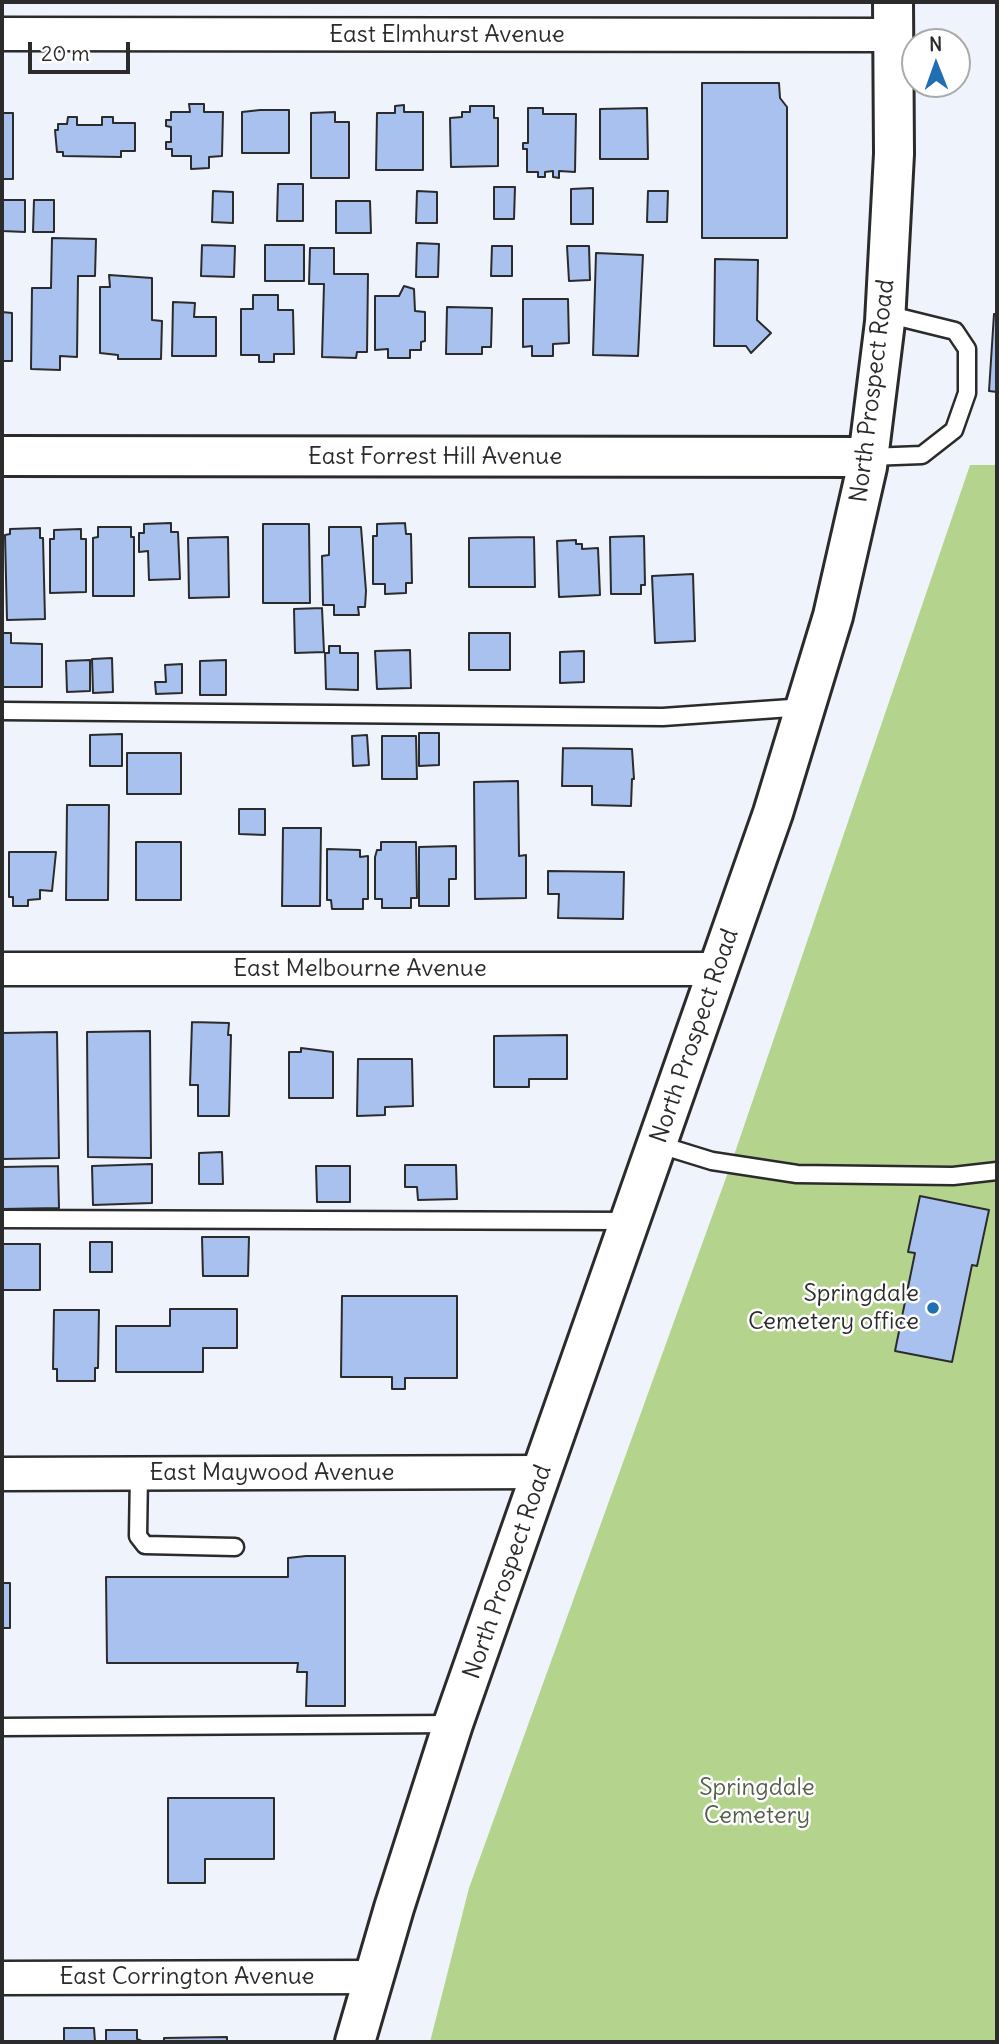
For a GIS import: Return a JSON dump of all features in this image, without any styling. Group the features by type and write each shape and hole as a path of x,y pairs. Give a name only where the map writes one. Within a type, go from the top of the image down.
{"main road":[{"name":"North Prospect Road","path":"355,2042 453,1724 719,969 808,706 849,553 869,457 886,314 894,154 893,19"},
{"name":"East Forrest Hill Avenue","path":"2,456 869,457"}],"street":[{"name":"East Elmhurst Avenue","path":"2,34 893,19"},
{"name":"East Melbourne Avenue","path":"2,969 719,969"},
{"name":"East Maywood Avenue","path":"2,1474 542,1472"},
{"name":"East Corrington Avenue","path":"2,1978 373,1977"}],"lane":[{"path":"869,457 922,455 954,430 967,393 967,349 954,331 886,314"},
{"path":"2,710 663,717 808,706"},
{"path":"657,1144 712,1161 797,1174 953,1176 997,1171"},
{"path":"2,1219 630,1221"},
{"path":"139,1473 138,1535 145,1545 235,1547"},
{"path":"2,1727 453,1724"}],"green space":[{"name":"Springdale Cemetery","path":"970,465 997,465 997,2042 430,2042 469,1888 731,1164"}],"building":[{"path":"702,83 779,83 780,98 787,107 787,238 702,238"},
{"path":"189,104 204,104 204,112 223,112 222,156 209,157 209,168 191,169 191,156 172,156 172,149 166,149 166,142 171,142 171,127 166,126 166,120 171,120 171,112 190,112"},
{"path":"404,105 404,112 423,112 423,170 376,170 377,113 395,113 395,106"},
{"path":"470,106 494,106 494,118 498,118 498,166 451,167 450,118 462,117 462,112 470,112"},
{"path":"528,108 543,108 543,114 576,114 575,172 559,171 559,178 553,177 553,171 545,172 545,177 538,177 538,172 527,172 527,149 523,149 523,143 528,143"},
{"path":"647,108 648,159 600,159 600,109"},
{"path":"289,110 289,153 242,153 242,112"},
{"path":"335,112 335,122 349,122 349,178 311,178 311,113"},
{"path":"2,113 13,113 13,179 2,179"},
{"path":"68,117 77,117 77,125 102,125 102,117 113,117 113,123 135,123 135,151 121,151 121,157 63,156 63,152 57,152 55,130 58,130 58,124 67,124"},
{"path":"278,184 303,184 303,221 277,221"},
{"path":"494,187 515,187 514,219 494,219"},
{"path":"593,188 593,224 571,224 571,189"},
{"path":"213,191 233,192 233,223 212,222"},
{"path":"417,191 437,192 437,223 416,223"},
{"path":"648,191 668,191 667,222 647,222"},
{"path":"2,200 25,200 25,232 2,231"},
{"path":"34,200 54,200 54,232 33,232"},
{"path":"336,201 370,201 371,233 336,233"},
{"path":"52,238 96,239 95,276 78,276 77,357 60,356 60,370 31,369 32,288 51,288"},
{"path":"417,243 439,244 438,277 416,277"},
{"path":"202,245 235,246 234,277 201,276"},
{"path":"265,245 304,245 304,281 265,281"},
{"path":"492,246 512,246 512,276 491,276"},
{"path":"567,246 589,246 590,280 569,281"},
{"path":"310,248 334,248 334,274 368,274 367,352 357,352 356,358 322,357 324,284 309,284"},
{"path":"596,253 643,255 638,356 593,355"},
{"path":"715,259 758,260 757,320 771,333 751,353 746,346 714,346"},
{"path":"109,275 152,278 152,320 162,321 161,359 118,359 118,355 100,353 100,287 110,287"},
{"path":"404,286 414,289 415,311 425,312 425,341 421,342 421,350 410,350 410,358 388,358 388,349 375,350 375,296 399,296"},
{"path":"253,295 278,295 278,310 293,310 294,354 274,354 274,362 259,362 259,355 241,355 241,309 253,309"},
{"path":"523,299 568,299 569,343 553,344 553,356 532,356 532,346 523,347"},
{"path":"173,302 195,303 194,317 216,317 216,356 172,356"},
{"path":"447,307 492,308 491,347 482,347 482,354 446,354"},
{"path":"2,312 12,313 12,361 2,361"},
{"path":"994,314 997,314 997,392 989,391"},
{"path":"171,523 171,532 178,532 180,579 149,580 148,551 139,552 139,533 144,533 144,524"},
{"path":"405,523 406,534 411,534 412,583 406,583 406,593 385,594 385,584 373,584 373,536 377,536 377,524"},
{"path":"263,524 309,524 310,603 263,603"},
{"path":"98,527 131,527 131,537 134,537 134,596 93,596 93,538 98,537"},
{"path":"329,527 361,527 366,591 365,607 358,607 359,615 334,615 334,605 323,605 322,556 329,555"},
{"path":"40,528 40,538 43,538 45,619 7,620 5,535 10,534 10,529"},
{"path":"81,529 81,539 86,539 86,592 50,593 50,539 54,539 54,530"},
{"path":"644,536 645,585 641,585 641,594 611,594 610,537"},
{"path":"228,537 229,597 189,598 188,538"},
{"path":"534,537 535,587 469,587 469,538"},
{"path":"576,540 576,544 582,544 582,549 598,548 600,595 559,597 557,541"},
{"path":"693,574 695,641 655,643 652,576"},
{"path":"322,608 324,652 295,653 294,609"},
{"path":"2,633 11,633 11,643 42,644 42,687 2,687"},
{"path":"469,633 510,633 510,670 469,670"},
{"path":"329,646 340,646 340,653 358,653 358,690 326,689 325,653 329,653"},
{"path":"410,650 411,688 377,689 375,651"},
{"path":"584,651 584,682 560,683 560,652"},
{"path":"112,658 113,692 93,693 92,659"},
{"path":"90,660 90,691 67,692 66,661"},
{"path":"226,660 226,695 200,695 200,661"},
{"path":"182,664 182,693 156,694 155,682 166,682 165,665"},
{"path":"419,733 439,733 439,765 419,766"},
{"path":"122,734 122,766 90,766 90,735"},
{"path":"367,735 369,765 353,766 352,736"},
{"path":"382,736 416,736 417,779 382,779"},
{"path":"563,748 632,749 634,779 631,806 592,805 592,786 562,786"},
{"path":"127,753 181,753 181,794 127,794"},
{"path":"518,781 519,856 526,855 526,898 475,899 474,782"},
{"path":"67,805 109,805 108,900 66,900"},
{"path":"239,809 265,809 265,835 239,834"},
{"path":"283,828 321,828 320,906 282,906"},
{"path":"136,842 181,842 181,900 136,900"},
{"path":"381,842 416,842 417,898 411,898 411,908 382,908 382,899 375,899 375,857 377,850 381,850"},
{"path":"456,846 456,879 449,879 449,906 419,906 419,847"},
{"path":"327,849 360,850 360,857 368,856 368,899 363,899 363,909 332,909 331,900 327,900"},
{"path":"9,852 56,852 52,891 40,890 40,899 28,900 28,906 13,906 13,897 9,897"},
{"path":"548,871 624,872 623,919 558,918 559,894 548,894"},
{"path":"192,1022 229,1023 229,1116 198,1116 198,1085 190,1085"},
{"path":"150,1031 151,1158 88,1157 87,1032"},
{"path":"57,1032 59,1158 2,1159 2,1033"},
{"path":"567,1035 567,1079 529,1079 529,1087 494,1087 494,1036"},
{"path":"301,1048 333,1052 333,1098 289,1098 289,1052 301,1052"},
{"path":"358,1059 412,1059 413,1106 385,1107 385,1115 357,1116"},
{"path":"222,1152 223,1184 199,1184 199,1153"},
{"path":"152,1164 152,1203 93,1205 92,1166"},
{"path":"405,1165 456,1165 457,1199 418,1200 417,1187 405,1187"},
{"path":"58,1166 59,1208 2,1209 2,1167"},
{"path":"316,1166 350,1166 350,1202 317,1202"},
{"name":"Springdale Cemetery office","path":"920,1196 989,1210 977,1266 972,1265 952,1362 895,1351 915,1253 908,1252"},
{"path":"202,1237 249,1237 248,1276 203,1276"},
{"path":"90,1242 112,1242 112,1272 90,1272"},
{"path":"2,1244 40,1244 40,1290 2,1290"},
{"path":"342,1296 457,1296 457,1378 405,1378 405,1389 392,1389 392,1377 341,1377"},
{"path":"170,1309 237,1309 237,1348 203,1348 203,1372 116,1372 116,1326 170,1326"},
{"path":"54,1310 99,1310 98,1368 95,1368 95,1381 57,1381 57,1369 53,1369"},
{"path":"345,1556 345,1706 306,1706 307,1672 297,1672 298,1663 107,1663 106,1577 288,1577 288,1558"},
{"path":"2,1583 10,1583 10,1628 2,1628"},
{"path":"168,1798 274,1798 274,1859 205,1859 205,1883 168,1883"},
{"path":"64,2028 94,2028 95,2042 64,2042"},
{"path":"106,2030 137,2030 137,2039 144,2042 106,2042"},
{"path":"227,2037 227,2042 164,2042 164,2038"}],"place":[{"name":"Springdale Cemetery office","path":"933,1308"}]}
